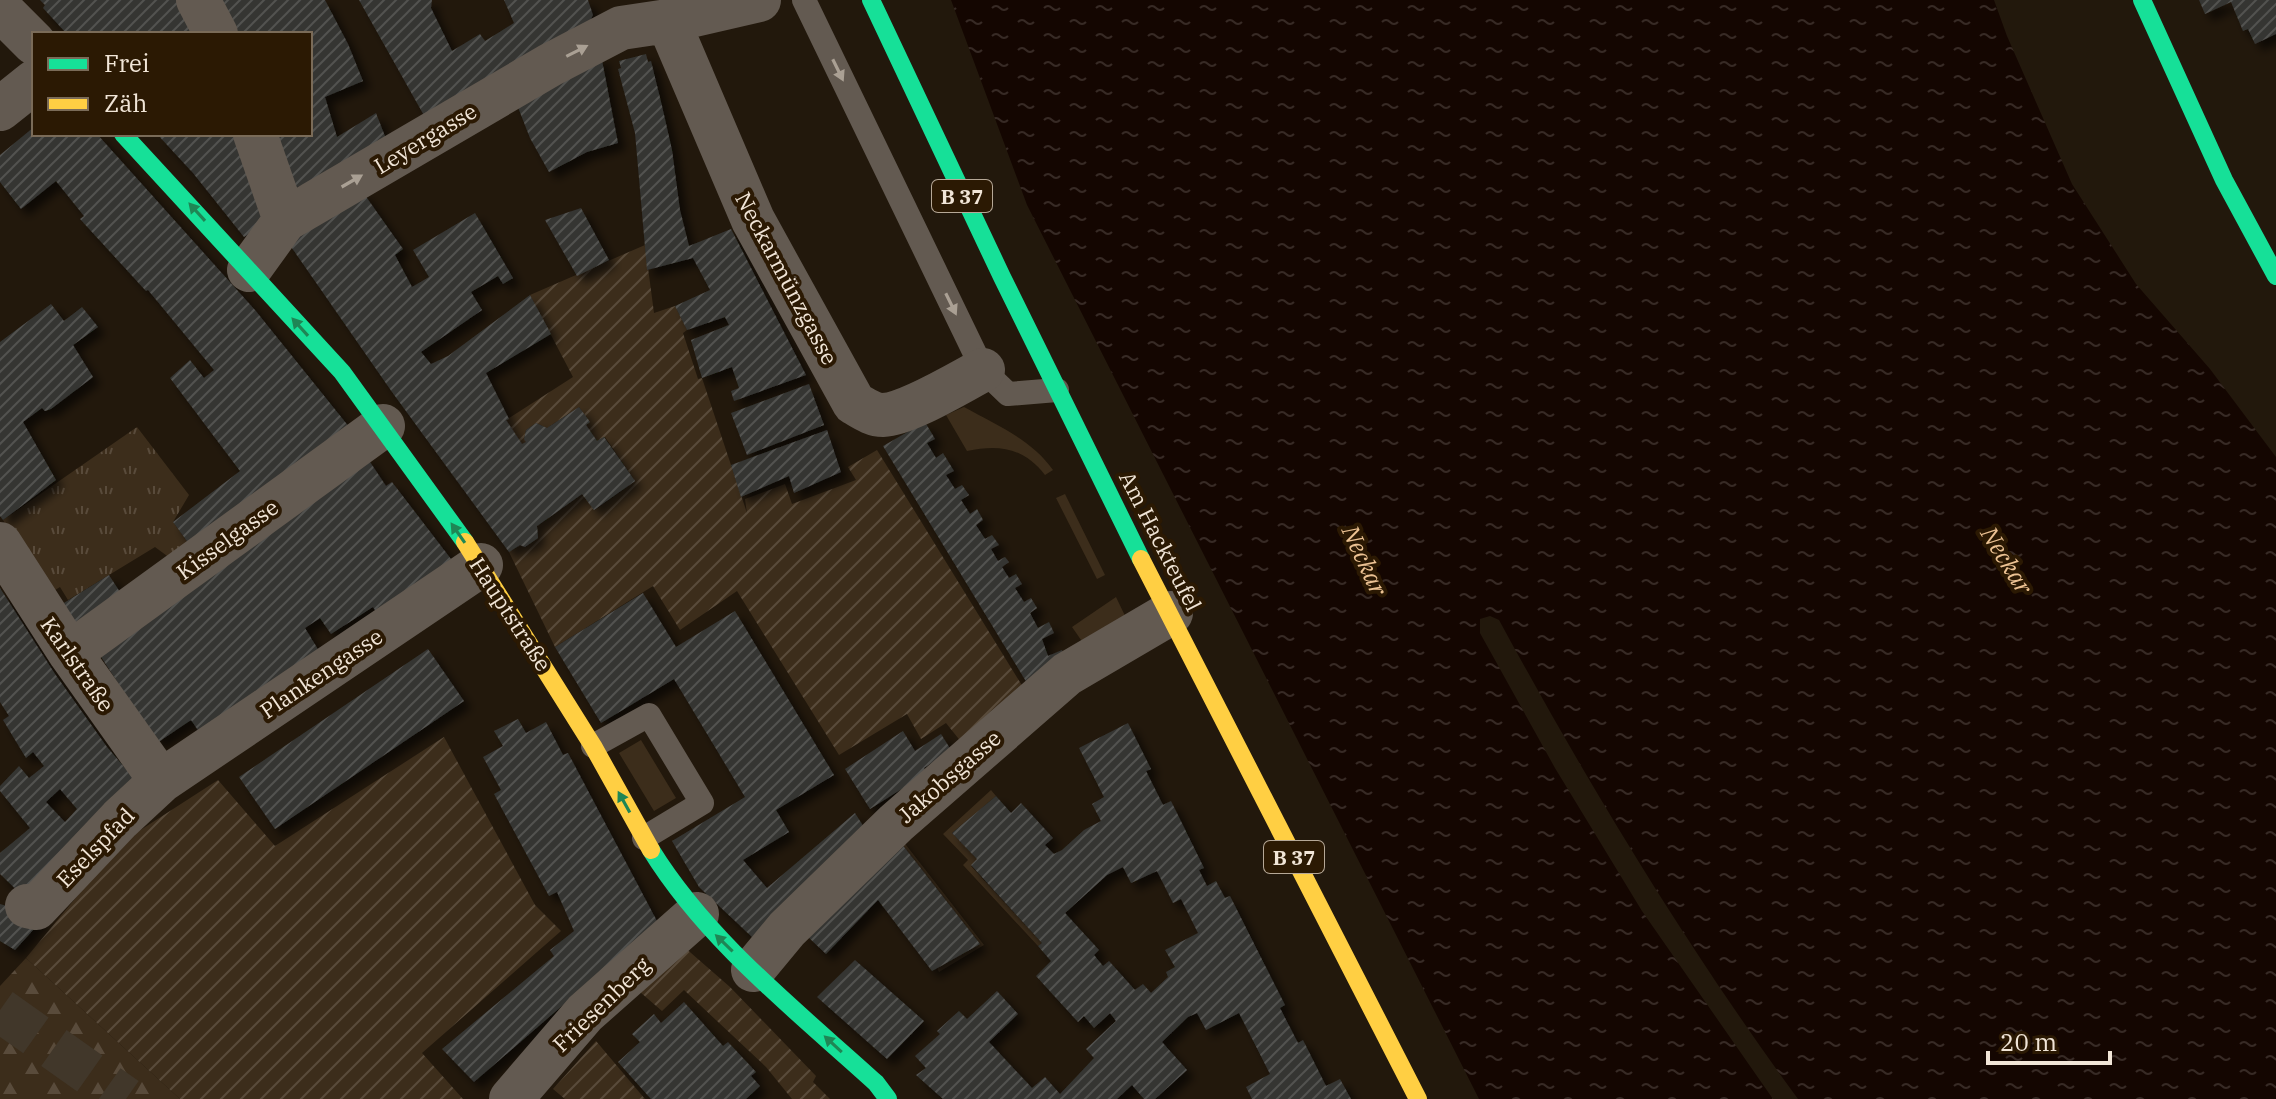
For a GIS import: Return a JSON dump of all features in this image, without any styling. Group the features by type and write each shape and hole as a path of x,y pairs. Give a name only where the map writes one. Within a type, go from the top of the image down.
{"main road":[{"name":"Am Hackteufel","path":"871,0 951,174 1057,390 1418,1099"},
{"path":"2142,0 2224,180 2276,276"},
{"name":"Hauptstraße","path":"125,136 342,372 383,426 466,574 593,746 668,877 697,914 876,1083 888,1099"}],"street":[{"path":"198,0 215,32"},
{"path":"616,14 668,21 759,0"},
{"path":"0,9 32,41"},
{"name":"Leyergasse","path":"249,270 285,220 489,100 616,14"},
{"name":"Neckarmünzgasse","path":"668,21 753,220 854,403 869,412 885,415 918,403 983,370"},
{"path":"0,109 32,84"},
{"path":"256,136 285,220"},
{"name":"Kisselgasse","path":"70,653 383,426"},
{"name":"Karlstraße","path":"0,544 70,653 161,781"},
{"name":"Plankengasse","path":"161,781 466,574"},
{"name":"Jakobsgasse","path":"753,970 787,929 896,823 1067,674 1171,613"},
{"name":"Eselspfad","path":"27,906 36,908 120,819 161,781"},
{"name":"Friesenberg","path":"511,1099 585,1013 697,914"}],"lane":[{"path":"804,0 983,370 1008,394 1057,390"},
{"path":"593,746 649,715 702,803 644,838"}],"green space":[{"path":"645,245 654,313 675,306 687,330 683,333 698,379 702,378 747,513 745,499 785,484 792,504 856,480 848,467 877,450 1023,687 962,743 946,723 921,739 907,714 839,755 737,591 680,630 653,586 555,647 509,552 520,545 525,547 538,538 537,526 582,494 595,510 635,481 605,437 597,441 579,407 547,428 536,423 526,430 526,442 522,444 506,420 573,377 530,295"},
{"path":"964,407 1024,441 1053,470 1045,475 1029,459 1001,448 967,451 946,415"},
{"path":"137,427 189,495 173,522 195,552 178,564 155,547 68,600 60,587 50,593 3,520"},
{"path":"1065,494 1105,575 1097,579 1056,498"},
{"path":"1116,597 1128,622 1088,650 1072,627"},
{"path":"444,737 535,905 561,931 422,1053 463,1099 180,1099 26,958 122,842 218,780 275,846"},
{"path":"641,740 676,798 654,811 619,753"},
{"path":"991,790 996,796 952,833 977,859 971,866 1042,943 1038,946 963,865 968,860 943,834"},
{"path":"899,836 984,945 939,972 937,968 980,944 897,838"},
{"path":"683,946 730,987 816,1076 813,1082 830,1099 792,1099 766,1067 684,990 662,1011 633,986"},
{"path":"26,958 180,1099 0,1099 0,986"},
{"path":"596,1041 645,1099 565,1099 553,1089"}],"water":[{"name":"Neckar","path":"951,0 1994,0 2072,184 2136,284 2210,369 2276,457 2276,1099 1798,1099 1678,924 1568,743 1499,620 1490,616 1480,619 1480,633 1555,768 1642,911 1773,1099 1479,1099 1027,205"}],"building":[{"path":"40,0 184,0 200,32 65,32 43,8 45,5"},
{"path":"209,0 325,0 363,81 325,97 337,137 376,113 388,144 346,168 282,193 263,136 312,136 312,32 224,32"},
{"path":"359,0 432,0 431,8 452,51 480,34 485,41 514,23 504,0 588,0 593,15 590,21 426,119"},
{"path":"2199,0 2276,0 2276,34 2255,44 2248,29 2243,31 2231,2 2205,14"},
{"path":"646,54 648,62 651,61 672,150 680,210 689,246 731,229 806,375 734,401 731,391 739,388 732,367 702,378 691,340 729,325 725,317 687,330 675,306 710,290 693,258 647,270 635,133 618,69 621,68 619,61"},
{"path":"601,55 618,143 587,152 549,172 530,138 514,97"},
{"path":"32,129 32,136 99,136 255,310 354,433 195,552 173,522 240,471 170,378 190,360 204,378 214,370 148,290 80,219 84,216 56,181 21,209 0,182 0,155"},
{"path":"159,136 243,136 270,221 244,237"},
{"path":"362,191 403,249 395,255 412,287 429,277 413,250 475,213 513,278 503,284 498,276 471,292 482,310 421,352 431,364 448,356 530,295 551,334 486,373 509,419 506,420 522,444 526,442 526,430 536,423 547,428 579,407 590,422 586,425 597,441 604,437 635,481 594,510 582,494 537,526 538,538 525,547 520,545 509,552 285,238"},
{"path":"581,208 609,260 577,276 545,220"},
{"path":"51,304 64,321 82,307 98,327 73,345 93,377 51,409 45,411 42,408 23,422 56,480 3,520 0,516 0,342"},
{"path":"809,384 824,425 747,455 731,413"},
{"path":"925,422 935,439 927,443 936,458 943,453 954,471 946,475 955,489 962,485 969,495 961,500 970,514 977,509 983,520 976,525 985,539 992,535 999,545 991,549 998,561 1005,557 1009,562 1002,567 1009,578 1016,574 1022,584 1015,588 1024,602 1031,598 1037,608 1030,613 1038,628 1049,622 1054,633 1042,639 1048,656 1062,650 1066,660 1027,683 883,446"},
{"path":"827,430 841,472 794,493 789,476 741,497 731,465"},
{"path":"366,456 386,486 392,482 451,559 379,616 373,607 331,634 320,618 305,628 319,651 202,736 191,720 157,743 94,646"},
{"path":"109,575 127,603 78,633 59,606"},
{"path":"0,588 55,674 107,747 137,782 24,897 0,874 0,853 30,828 0,791 0,786 19,766 29,778 44,766 33,752 26,758 3,720 9,716 0,702","holes":["60,789 77,809 65,822 46,802"]},
{"path":"643,593 676,647 735,611 834,775 776,810 789,832 743,860 767,888 855,813 867,832 752,937 699,887 672,841 745,797 674,679 601,723 555,647"},
{"path":"428,649 464,701 275,829 239,777"},
{"path":"518,719 526,733 546,722 563,755 568,753 658,923 474,1082 442,1049 554,956 550,950 574,931 557,892 549,896 494,794 501,790 483,757 503,746 494,731"},
{"path":"1128,723 1151,769 1146,771 1163,805 1171,801 1204,868 1199,870 1207,886 1216,881 1225,898 1230,896 1285,1005 1280,1008 1298,1043 1303,1040 1326,1086 1340,1079 1351,1099 1252,1099 1246,1087 1270,1074 1239,1013 1206,1030 1197,1013 1188,1017 1162,1042 1187,1070 1155,1099 1144,1099 1132,1085 1117,1099 943,1099 916,1075 926,1068 915,1056 940,1034 937,1031 959,1011 967,1019 997,991 1018,1014 989,1042 1032,1088 1045,1077 1060,1094 1094,1058 1086,1049 1116,1021 1110,1013 1094,1028 1084,1016 1078,1022 1036,976 1051,961 1038,946 1042,943 971,865 977,859 952,833 996,796 1011,813 1021,803 1053,838 1045,845 1054,854 1062,850 1084,830 1101,821 1092,804 1104,797 1079,748","holes":["1123,867 1131,883 1157,871 1173,903 1181,899 1198,933 1165,950 1175,967 1166,972 1168,977 1151,993 1143,984 1135,990 1109,961 1103,966 1094,955 1099,950 1065,913 1107,875"]},
{"path":"903,731 915,751 941,734 951,750 924,768 927,773 870,809 845,769"},
{"path":"897,838 980,944 932,971 878,900 826,954 805,934"},
{"path":"0,904 45,917 15,950 0,941"},
{"path":"855,960 924,1021 887,1059 817,997"},
{"path":"684,1002 723,1046 728,1042 756,1072 751,1076 760,1086 746,1099 651,1099 618,1062 640,1042 632,1034 654,1014 661,1023"}],"tunnel":[{"path":"0,1010 126,1099"}],"traffic: fast":[{"path":"871,0 1002,277 1141,559"},
{"path":"2142,0 2224,180 2276,276"},
{"path":"125,136 342,372 465,542"},
{"path":"651,850 699,915 726,945 876,1083 888,1099"}],"traffic: slow":[{"path":"465,542 593,746 651,850"},
{"path":"1141,559 1418,1099"}]}
